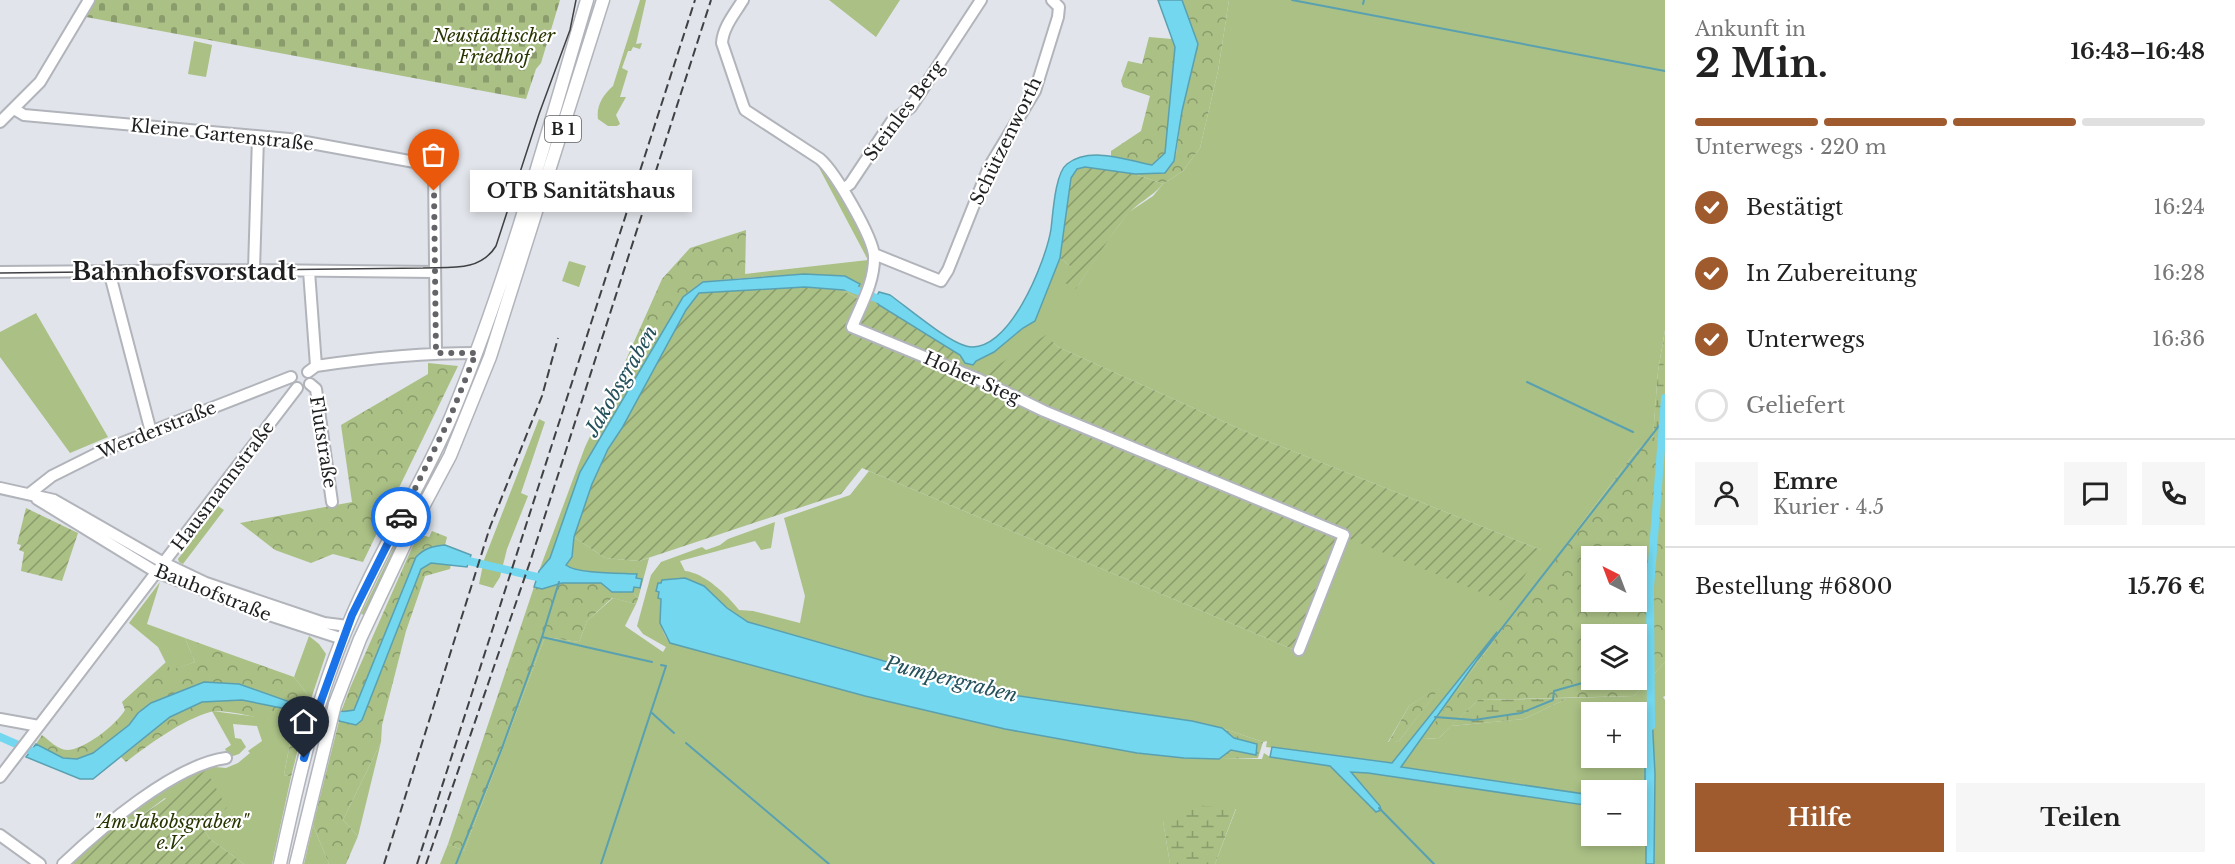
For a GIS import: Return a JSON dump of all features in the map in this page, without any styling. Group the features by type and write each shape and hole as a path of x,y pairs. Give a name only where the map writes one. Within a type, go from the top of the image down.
{"main road":[{"name":"B 1","path":"280,864 313,725 343,639 449,420 476,353 538,165 587,0"},
{"name":"B 1","path":"296,864 335,704 360,639 417,518 450,456 490,357 603,0"},
{"path":"476,353 490,357"},
{"path":"435,449 450,456"},
{"path":"348,626 360,639"},
{"path":"343,639 360,639"}],"street":[{"path":"0,122 40,81 89,0"},
{"path":"743,0 729,22 722,43 745,110 829,167 843,189 874,254"},
{"name":"Steinles Berg","path":"843,189 850,184 892,120 910,107 981,0"},
{"name":"Schützenworth","path":"874,254 941,281 948,270 989,167 1035,91 1058,17 1059,7 1052,0"},
{"name":"Kleine Gartenstraße","path":"14,109 24,115 289,139 431,165 434,169 435,272"},
{"path":"254,270 258,137"},
{"name":"Hoher Steg","path":"874,254 869,286 852,327 978,379 1044,411 1344,535 1299,650"},
{"path":"291,377 292,384 297,388 306,388 310,384 312,369 309,270"},
{"path":"0,272 309,270 435,272 436,353"},
{"path":"109,271 151,432"},
{"name":"Werderstraße","path":"29,494 52,476 104,450 291,377 300,369 384,357 476,353"},
{"name":"Flutstraße","path":"310,384 316,389 332,502"},
{"name":"Hausmannstraße","path":"0,777 297,388"},
{"name":"Bauhofstraße","path":"0,488 54,500 164,563 206,583 324,623 348,626"},
{"name":"Bauhofstraße","path":"29,494 156,572 263,613 343,639"},
{"path":"0,719 39,726"},
{"path":"63,864 126,809 173,779 209,760 226,758"},
{"path":"0,835 40,864"}],"green space":[{"name":"Neustädtischer Friedhof","path":"96,0 560,0 541,63 536,69 526,99 86,17"},
{"path":"640,0 646,0 636,44 642,43 640,49 633,47 631,51 628,51 622,68 628,71 620,97 626,97 616,115 620,124 608,126 598,119 599,105 613,86"},
{"path":"829,0 900,0 876,37"},
{"path":"1182,0 1229,0 1218,71 1200,148 1183,171 1163,184 1135,174 1165,173 1176,154 1182,111 1198,44"},
{"path":"1229,0 1665,0 1665,330 1658,371 1653,436 1635,452 1472,670 1424,739 1439,738 1451,726 1524,719 1568,698 1634,696 1639,690 1647,690 1647,682 1665,662 1665,696 1663,697 1665,700 1665,864 1654,864 1655,774 1652,716 1647,722 1647,702 1581,702 1581,768 1645,768 1645,780 1581,780 1581,794 1401,767 1488,643 1392,763 1266,747 1267,741 1263,742 1192,721 992,692 748,622 727,608 704,586 658,583 656,591 659,592 661,599 662,629 670,643 865,696 1005,729 1137,753 1184,758 1262,759 1264,753 1270,757 1330,766 1376,812 1380,806 1350,772 1581,805 1581,846 1646,846 1646,864 1215,864 1236,809 1163,821 1170,864 440,864 448,844 464,851 545,637 579,642 587,621 613,598 636,604 625,626 663,652 666,647 643,634 637,626 651,575 661,562 702,547 706,550 728,539 775,522 771,548 761,550 755,541 680,561 685,571 708,580 739,610 753,611 800,623 805,596 784,518 850,495 869,471 1297,651 1340,535 1541,550 1260,438 1058,347 1046,336 984,374 957,365 960,355 965,363 975,361 994,352 1035,321 1060,258 1071,267 1076,289 1129,212 1183,171 1200,148 1218,71","holes":["1441,686 1399,741 1388,742 1409,706"]},
{"path":"1149,37 1172,39 1175,47 1165,153 1152,165 1111,157 1111,151 1141,131 1150,96 1123,87 1121,81 1128,61 1142,64"},
{"path":"194,41 212,45 206,77 188,74"},
{"path":"816,162 841,196 865,238 870,263 861,300 842,290 856,291 845,276 804,274 745,278 745,274 868,260"},
{"path":"1085,167 1135,174 1163,184 1127,215 1076,289 1065,283 1071,267 1060,258 1071,177 1077,169"},
{"path":"746,230 745,278 703,282 683,297 632,383 621,371 662,279 690,248"},
{"path":"569,261 586,266 579,287 562,281"},
{"path":"805,287 842,290 861,300 875,300 879,305 960,355 957,365 985,373 1046,335 1058,347 1260,438 1541,550 1507,603 1340,535 1297,651 862,468 841,494 639,561 605,558 574,537 592,484 608,449 686,310 699,293"},
{"path":"36,313 108,437 70,453 0,357 0,332"},
{"path":"1665,330 1665,446 1653,436 1658,371"},
{"path":"428,363 458,366 363,562 333,554 311,563 275,550 240,523 352,502 341,425 428,374"},
{"path":"621,371 632,383 580,472 550,558 539,571 585,447"},
{"path":"539,419 545,422 521,493 528,496 507,549 500,577 493,588 479,584 484,560"},
{"path":"1653,436 1665,446 1665,662 1647,682 1647,624 1581,624 1581,690 1639,690 1634,696 1478,700 1439,738 1423,739 1635,452"},
{"path":"437,460 441,463 365,615 361,614"},
{"path":"218,506 224,510 183,564 179,562 178,559"},
{"path":"26,508 78,533 62,581 21,571 24,552 19,550 21,545 17,544"},
{"path":"432,531 447,537 445,545 429,548 416,557 354,710 341,712 418,534 429,537"},
{"path":"574,537 605,558 639,561 649,558 638,599 633,592 634,587 642,579 636,578 637,574 589,572 566,565 572,557"},
{"path":"431,563 451,564 450,569 425,576 406,631 382,725 381,742 343,820 358,836 346,864 329,864 313,825 339,721 356,725 362,720 421,569"},
{"path":"160,582 147,624 185,638 195,662 170,671 158,647 129,623"},
{"path":"562,583 601,583 612,592 633,592 638,599 636,604 612,598 587,621 579,642 545,637 464,851 448,844 534,587 542,589"},
{"path":"309,636 326,654 311,699 294,677"},
{"path":"185,638 294,677 311,699 309,705 301,706 239,684 204,682 151,703 138,713 129,725 93,753 77,759 63,758 36,744 42,735 57,747 67,750 82,746 99,736 121,716 125,710 122,702 166,662 171,670 195,662"},
{"path":"1443,684 1399,741 1388,743 1409,706"},
{"path":"1568,698 1524,719 1451,726 1478,700"},
{"path":"242,700 307,713 291,777 284,775 293,727 227,712 210,712 199,716 166,734 126,762 121,757 170,717 202,702"},
{"path":"212,711 258,717 293,726 284,775 291,777 272,864 244,864 210,839 200,824 165,798 137,819 125,820 76,855 105,829 175,781 204,766 226,768 238,763 250,753 248,751 262,741 257,726 233,724 235,738 241,739 246,747 239,754 230,757 225,749 231,745"},
{"path":"1222,728 1263,742 1258,758 1219,759 1230,750 1256,755 1257,744 1234,738"},
{"path":"381,742 358,836 343,820"},
{"name":"\"Am Jakobsgraben\" e.V.","path":"206,770 227,808 200,824 210,839 244,864 69,864 108,829 137,819"},
{"path":"1190,805 1236,808 1215,864 1170,864 1163,821"},
{"path":"313,825 329,864 304,864"}],"water":[{"path":"1158,0 1182,0 1198,44 1182,111 1174,161 1165,173 1135,174 1085,167 1077,169 1071,178 1060,258 1035,321 973,365 965,363 960,355 879,305 875,300 879,292 890,295 958,343 966,346 982,345 996,337 1010,322 1033,283 1048,244 1057,184 1067,164 1086,156 1097,155 1152,165 1165,153 1175,47"},
{"path":"804,274 845,276 860,284 856,291 805,287 699,293 686,310 622,428 608,449 592,484 574,537 572,557 566,565 589,572 637,574 636,578 642,579 640,588 634,587 633,592 612,592 601,583 562,583 542,589 534,587 539,571 550,558 580,472 683,297 703,282"},
{"path":"445,545 471,555 467,567 431,563 421,569 362,720 356,725 339,721 341,712 354,710 416,557 429,548"},
{"path":"685,578 704,586 727,608 748,622 992,692 1192,721 1222,728 1234,738 1257,744 1256,755 1231,750 1219,759 1184,758 1137,753 1005,729 865,696 670,643 660,623 661,599 658,598 659,592 656,591 658,583 662,580"},
{"path":"1497,632 1401,767 1581,794 1581,805 1351,772 1380,806 1381,810 1376,812 1330,766 1270,757 1272,747 1392,763"},
{"path":"204,682 239,684 301,706 309,705 307,713 242,700 202,702 170,717 93,779 80,779 26,757 36,744 63,758 77,759 93,753 129,725 138,713 151,703"},
{"path":"1652,715 1655,774 1654,864 1646,864 1647,722"}],"waterway":[{"path":"1292,0 1665,71"},
{"path":"1363,4 1364,0"},
{"name":"Jakobsgraben","path":"848,287 886,302"},
{"path":"1527,382 1633,432"},
{"path":"1651,726 1650,588 1665,398"},
{"path":"1478,659 1665,418"},
{"name":"Jakobsgraben","path":"460,559 537,577 546,576"},
{"path":"542,637 559,582"},
{"path":"456,864 502,748 542,637 652,662"},
{"path":"1647,664 1651,663"},
{"path":"601,864 666,666 661,665"},
{"path":"1435,717 1474,720 1521,713 1553,700 1554,691 1581,683"},
{"name":"Jakobsgraben","path":"297,708 352,718"},
{"path":"652,713 674,733"},
{"name":"Jakobsgraben","path":"0,737 41,755"},
{"path":"686,743 829,864"},
{"path":"1379,808 1434,864"}],"tram line":[{"path":"0,273 444,268 464,266 482,260 496,246 539,114 570,30 576,0"}],"railway":[{"path":"417,864 695,0"},
{"path":"426,864 530,562 711,0"},
{"path":"384,864 490,527 542,396 558,338"}],"way so far":[{"path":"401,517 449,420 476,353 436,353 434,191"}],"place":[{"name":"OTB Sanitätshaus","path":"434,191"}],"district":[{"name":"Bahnhofsvorstadt","path":"184,272"}],"route":[{"path":"304,758 312,727 352,615 401,517"}],"water label":[{"name":"Pumpergraben","path":"951,679"}]}
